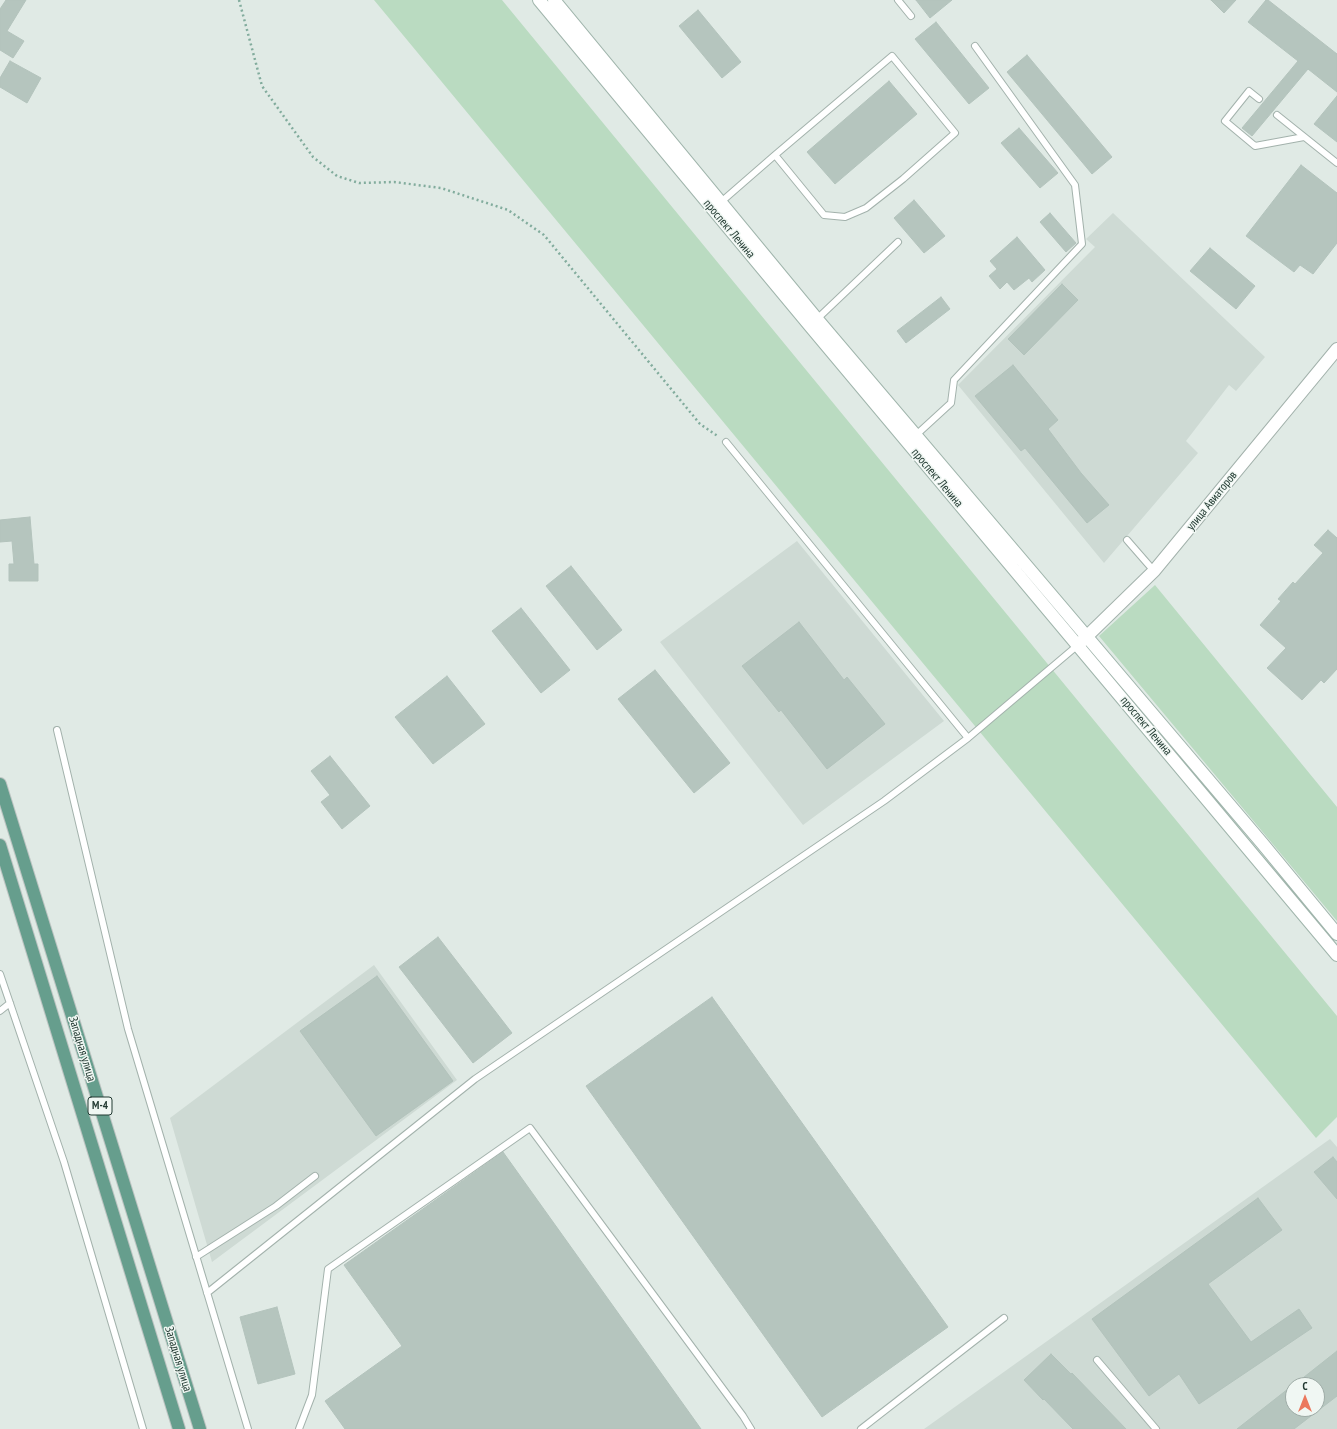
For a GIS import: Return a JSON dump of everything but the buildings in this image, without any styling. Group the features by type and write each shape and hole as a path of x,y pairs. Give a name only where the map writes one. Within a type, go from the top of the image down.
{"main road":[{"name":"проспект Ленина","path":"539,0 805,320 1083,641 1257,837 1337,934"},
{"name":"проспект Ленина","path":"554,0 915,436 1337,954"},
{"name":"улица Авиаторов","path":"1083,641 1154,572 1337,349"},
{"name":"Западная улица","path":"0,784 200,1429"},
{"name":"Западная улица","path":"0,845 179,1429"}],"lane":[{"path":"898,0 912,16"},
{"path":"915,436 951,403 954,380 1082,244 1075,185 975,46"},
{"path":"720,202 775,155 892,56 956,133 904,178 866,208 845,217 824,215 775,155"},
{"path":"1259,99 1249,91 1225,121 1255,146 1304,137"},
{"path":"1277,115 1337,163"},
{"path":"817,319 898,242"},
{"path":"726,442 968,738"},
{"path":"1127,540 1154,572"},
{"path":"207,1293 475,1078 884,802 968,738 1083,641"},
{"path":"57,730 128,1029 248,1429"},
{"path":"0,974 64,1162 143,1429"},
{"path":"0,1011 10,1003"},
{"path":"299,1429 312,1395 328,1269 530,1128 744,1416 751,1429"},
{"path":"196,1257 276,1206 315,1176"},
{"path":"861,1429 1004,1318"},
{"path":"1097,1360 1156,1429"}],"path":[{"path":"239,0 262,86 313,156 337,176 359,183 394,182 441,188 508,210 544,235 700,424 726,442"}],"shaded area":[{"path":"1113,213 1265,357 1236,391 1229,385 1186,441 1198,453 1104,563 958,385 1095,247 1086,239"},
{"path":"797,541 944,721 803,825 660,642"},
{"path":"374,965 457,1080 212,1262 170,1118"},
{"path":"1330,1139 1337,1147 1337,1429 924,1429"}],"green space":[{"path":"374,0 502,0 1337,1016 1337,1117 1316,1138"},
{"path":"1155,585 1337,807 1337,921 1099,636"}]}
